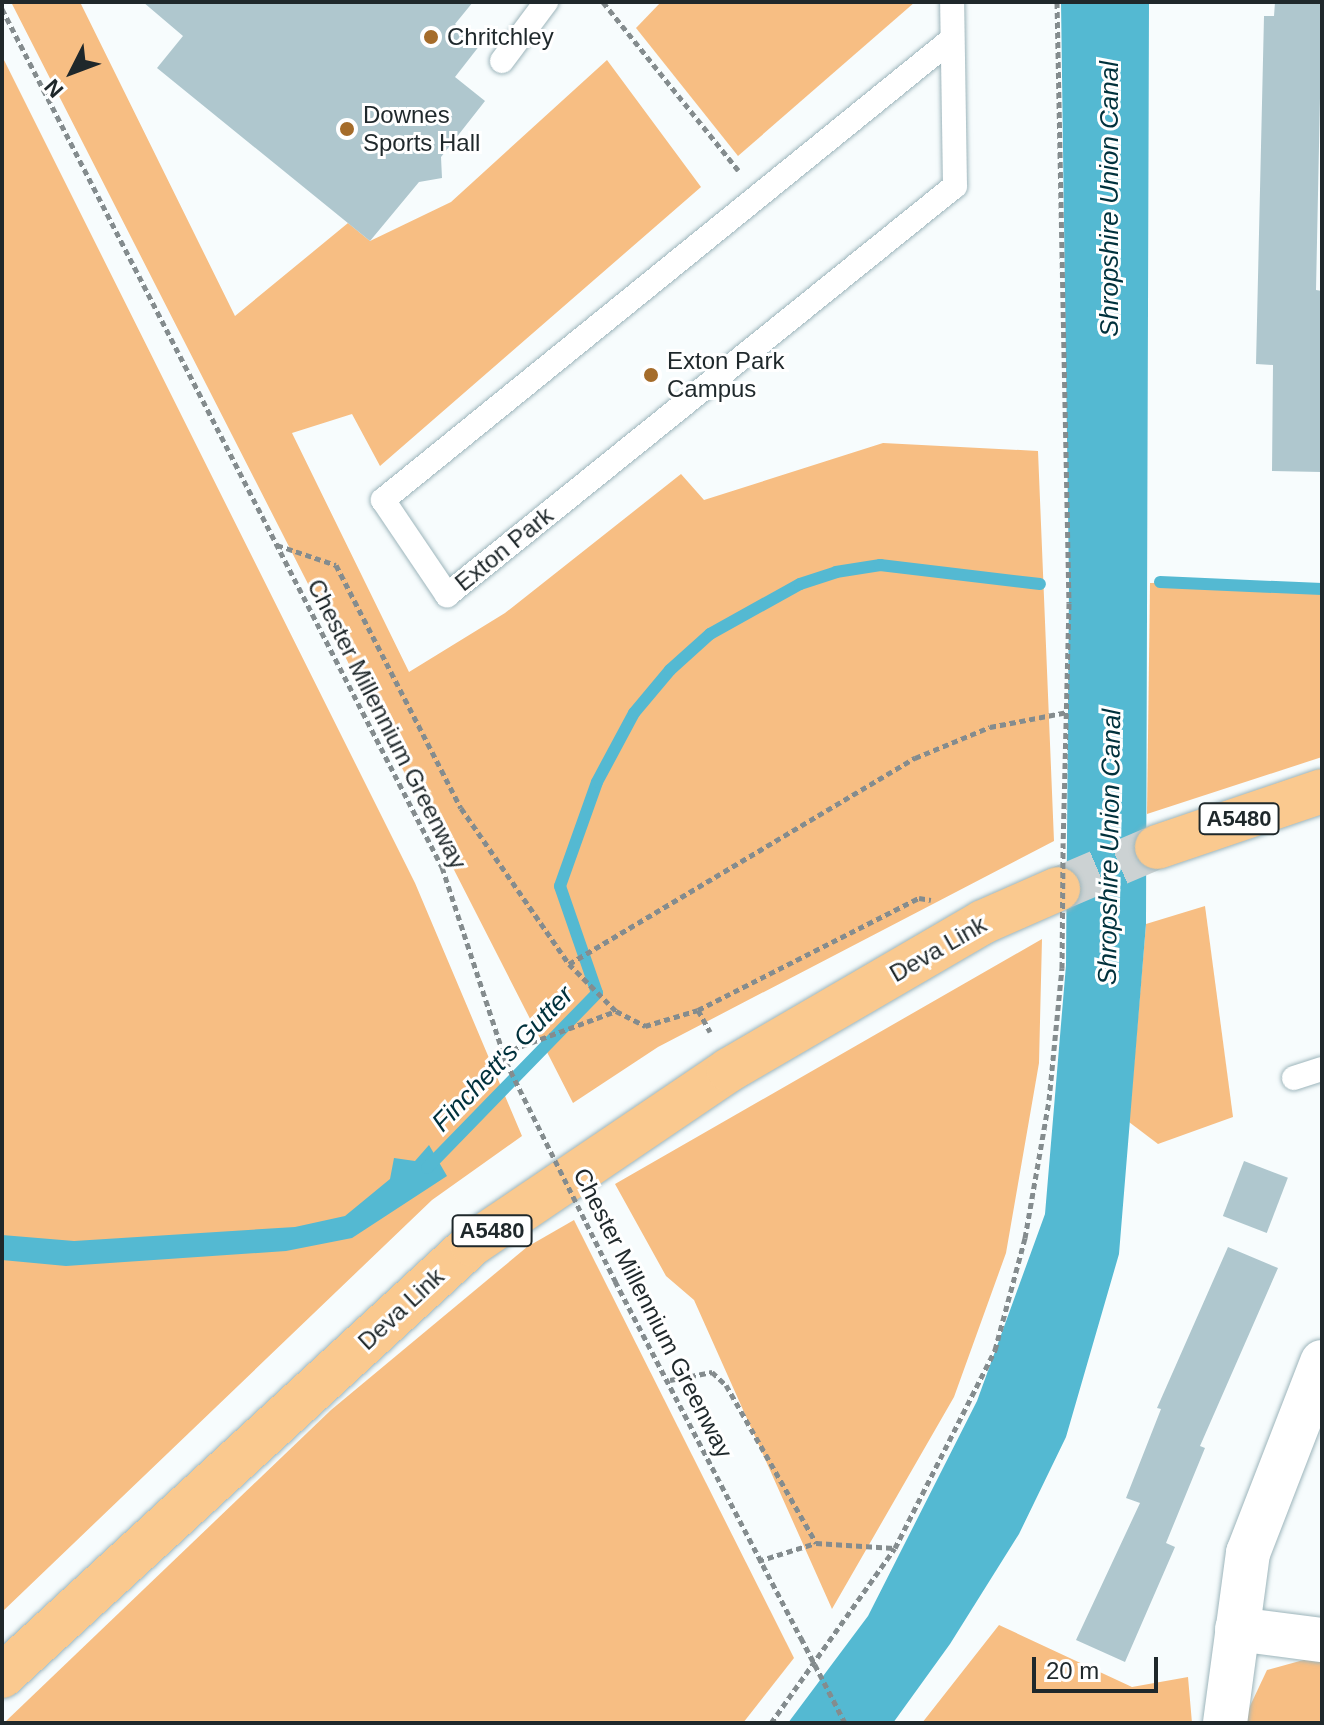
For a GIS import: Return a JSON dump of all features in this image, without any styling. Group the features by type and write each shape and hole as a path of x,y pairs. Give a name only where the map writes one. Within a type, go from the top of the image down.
{"main road":[{"name":"A5480","path":"1157,847 1322,791"},
{"name":"Deva Link","path":"2,1676 472,1244 729,1070 983,922 1058,889"}],"street":[{"path":"1225,1723 1248,1553 1322,1362"},
{"path":"1237,1629 1322,1640"}],"lane":[{"path":"502,61 546,2"},
{"name":"Exton Park","path":"951,40 761,199 383,500 447,595 955,186 952,2"},
{"path":"1294,1078 1322,1069"}],"path":[{"path":"603,2 761,199"},
{"path":"771,1723 895,1548 995,1350 1031,1208 1062,968 1068,712 1057,2"},
{"name":"Chester Millennium Greenway","path":"2,9 442,867 506,1062 615,1281 670,1380 758,1561 845,1723"},
{"path":"276,545 336,565 461,808 569,964 616,1011 645,1026 698,1010 919,898 945,901"},
{"path":"569,964 915,758 990,727 1068,712"},
{"path":"698,1010 710,1032"},
{"path":"503,1053 616,1011"},
{"path":"670,1380 712,1372 726,1385 816,1543"},
{"path":"758,1561 816,1543 895,1548"}],"shaded area":[{"path":"11,2 80,2 235,316 348,223 370,241 451,202 607,60 701,187 380,466 352,414 292,433 409,672 505,613 681,474 704,500 883,443 1038,451 1054,841 658,1047 573,1103"},
{"path":"661,2 915,2 738,156 636,28"},
{"path":"2,56 415,883 522,1136 432,1200 2,1612"},
{"path":"1233,582 1322,589 1322,757 1147,814 1150,583"},
{"path":"1205,906 1233,1117 1158,1144 1129,1122 1146,924"},
{"path":"1042,939 1039,1063 1006,1253 954,1397 832,1609 694,1300 666,1276 615,1184"},
{"path":"574,1220 794,1658 743,1723 4,1723 331,1410 527,1247"},
{"path":"999,1625 1132,1687 1188,1677 1192,1723 922,1723"},
{"path":"1307,1659 1322,1661 1322,1723 1242,1723 1267,1670"}],"water":[{"name":"Shropshire Union Canal","path":"1061,2 1149,2 1146,924 1119,1254 1066,1437 1019,1534 950,1644 893,1723 788,1723 868,1616 977,1401 1045,1214 1066,965 1069,583"},
{"path":"429,1145 447,1176 352,1238 286,1251 66,1266 2,1260 2,1235 74,1241 295,1227 345,1216 390,1179 394,1158 415,1161"}],"building":[{"name":"Downes Sports Hall","path":"143,2 473,2 455,24 480,45 455,77 485,101 441,157 442,178 419,182 370,241 157,68 183,36"},
{"path":"1275,2 1322,2 1316,290 1322,291 1321,472 1272,471 1273,365 1256,364 1264,16 1274,16"},
{"path":"1244,1161 1288,1178 1267,1233 1223,1216"},
{"path":"1228,1247 1278,1268 1200,1446 1205,1448 1166,1543 1175,1547 1125,1662 1076,1640 1140,1503 1126,1498 1161,1409 1157,1408"}],"waterway":[{"name":"Finchett's Gutter","path":"427,1168 597,993 560,886 597,782 634,713 670,670 710,634 800,584 836,572 880,565 1040,584"},
{"name":"Finchett's Gutter","path":"1160,582 1322,589"}],"tunnel":[{"path":"1058,889 1157,847"}],"place":[{"name":"Chritchley","path":"431,37"},
{"name":"Downes Sports Hall","path":"347,129"},
{"name":"Exton Park Campus","path":"651,375"}]}
